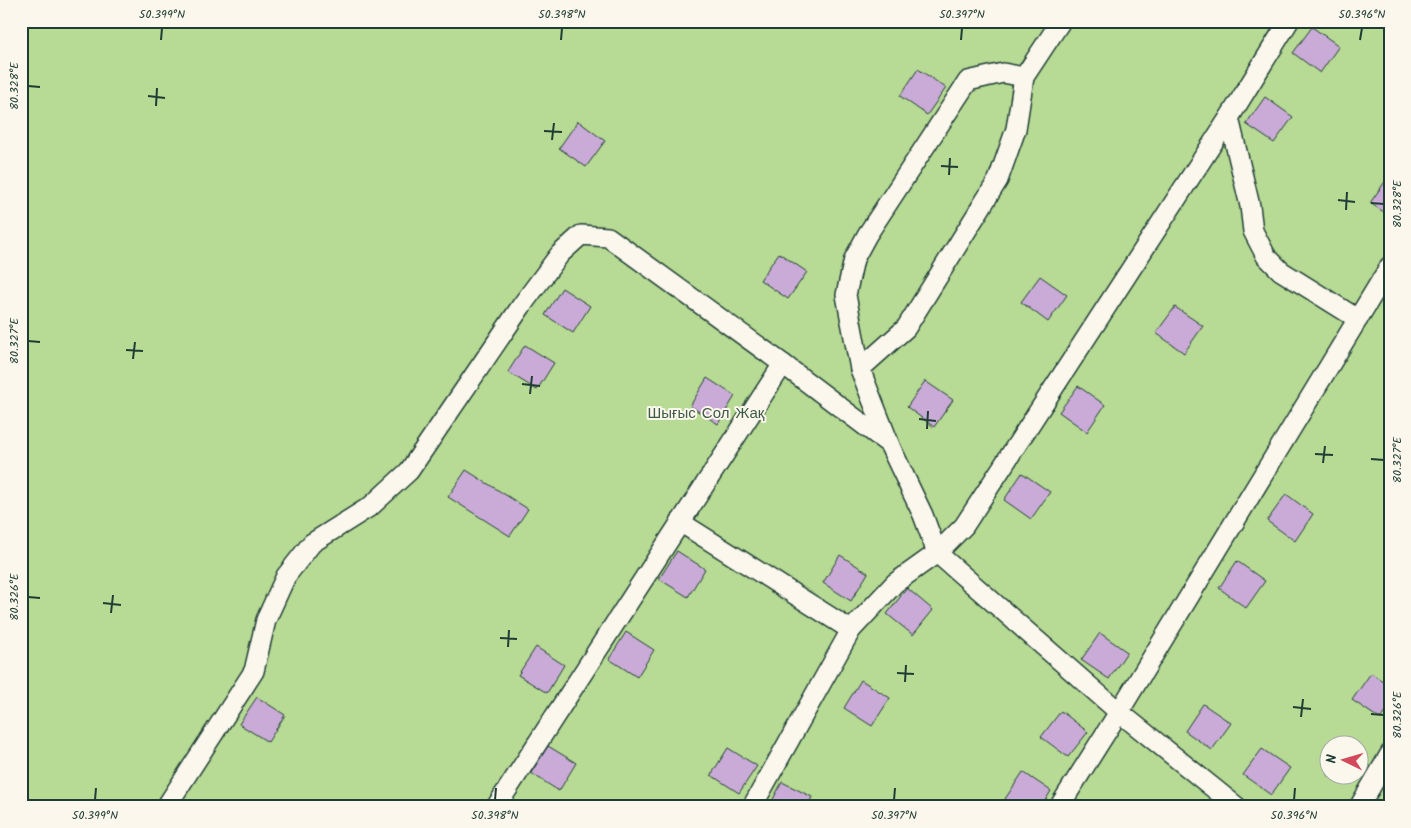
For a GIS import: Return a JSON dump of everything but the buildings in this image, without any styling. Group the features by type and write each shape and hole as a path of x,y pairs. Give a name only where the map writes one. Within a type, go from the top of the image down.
{"street":[{"path":"860,369 906,328 998,180 1016,129 1024,77 1061,21"},
{"path":"752,807 851,630 895,583 937,552 964,526 1289,21"},
{"path":"1024,77 1003,73 968,81 867,235 854,259 846,295 860,369 937,552 1119,712 1237,807"},
{"path":"1228,118 1250,206 1253,231 1266,256 1281,271 1358,319"},
{"path":"166,807 254,671 266,620 286,576 312,543 371,506 409,470 522,305 560,254 581,235 608,237 890,444"},
{"path":"1059,807 1119,712 1390,266"},
{"path":"496,807 783,364"},
{"path":"680,522 851,630"},
{"path":"1359,807 1390,754"}],"green space":[{"name":"Шығыс Сол Жақ","path":"21,21 1390,21 1390,807 21,807"}]}
